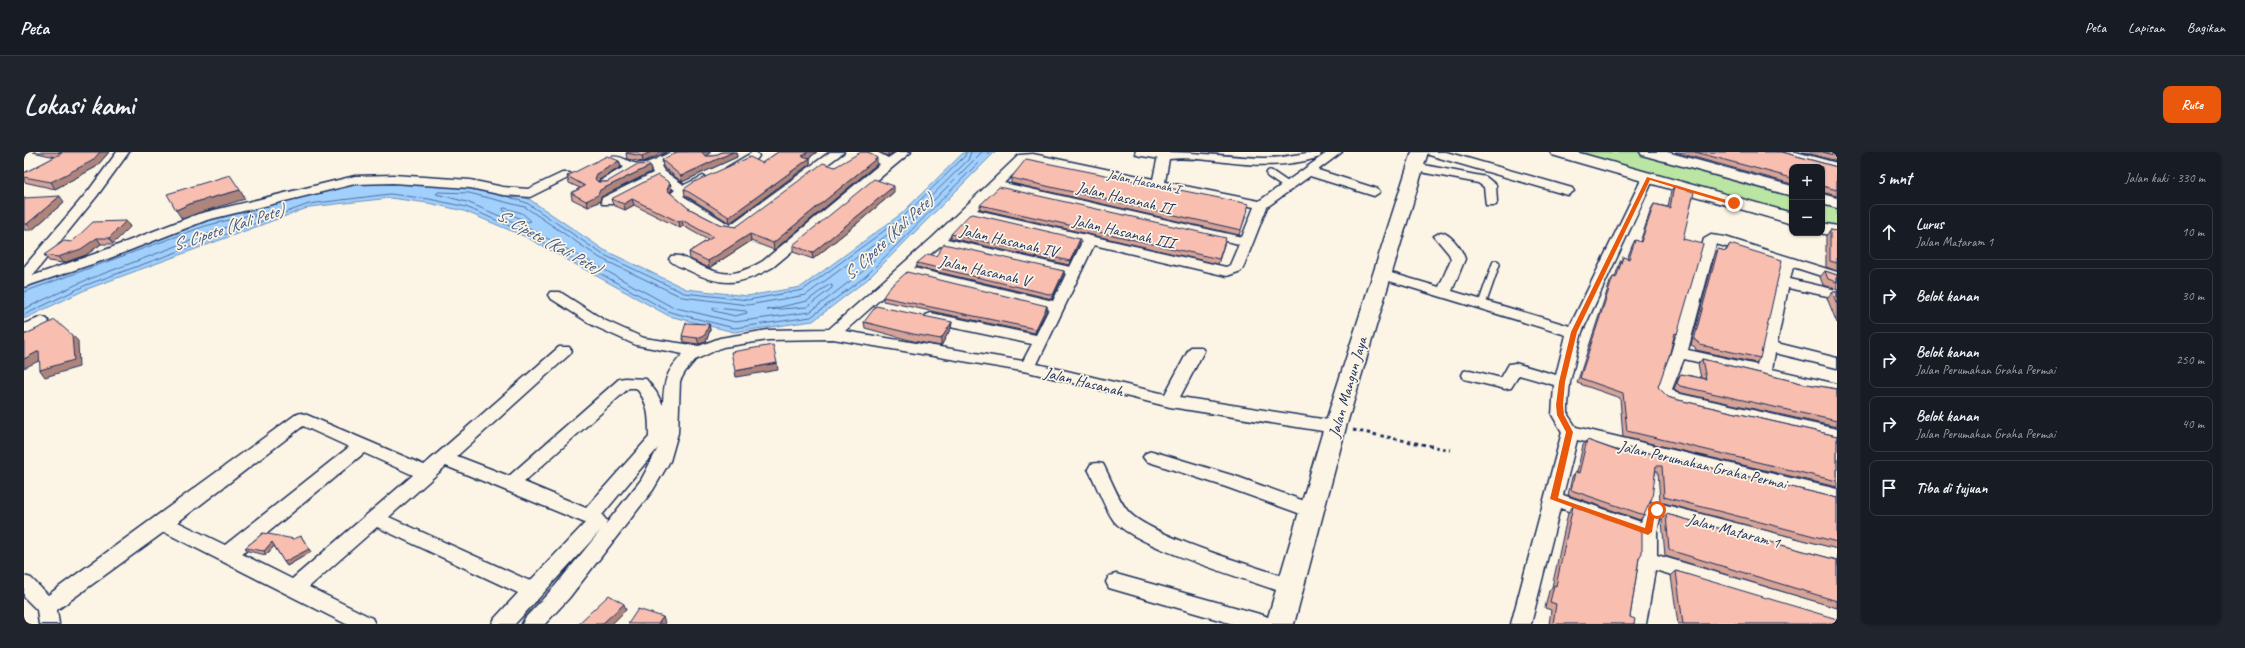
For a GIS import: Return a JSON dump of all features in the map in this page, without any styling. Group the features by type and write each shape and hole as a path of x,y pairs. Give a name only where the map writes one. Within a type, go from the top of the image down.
{"street":[{"path":"24,276 93,193 123,152"},
{"path":"607,201 657,170 680,152"},
{"path":"753,156 741,164 717,173 675,194 680,200 726,228 732,229 838,152"},
{"path":"868,152 888,163"},
{"path":"676,259 703,272 728,280 750,275 768,264 888,163 905,152"},
{"path":"1239,152 1333,154"},
{"path":"1433,152 1568,191"},
{"path":"1558,152 1789,218"},
{"path":"1782,152 1837,167"},
{"path":"1655,153 1789,190"},
{"path":"1159,184 1161,164 1164,156 1192,154 1279,162 1304,159 1316,154"},
{"path":"1247,242 1262,205 1307,171 1333,154"},
{"name":"Jalan Hasanah I","path":"995,185 1019,160 1027,158 1262,205"},
{"path":"1417,159 1482,180 1490,185 1492,202"},
{"name":"Jalan Mangun Jaya","path":"1280,624 1334,427 1381,274 1396,231 1417,159"},
{"path":"616,160 634,167 657,170 683,190"},
{"path":"604,184 634,167"},
{"path":"1307,171 1374,192"},
{"path":"24,283 203,217 348,182 393,179 470,184 503,191 530,193 566,176"},
{"path":"1521,624 1570,432 1560,415 1562,382 1574,332 1648,178"},
{"path":"833,334 937,241 966,211 995,185"},
{"name":"Jalan Hasanah II","path":"995,185 1247,242"},
{"path":"1825,200 1837,203"},
{"name":"Jalan Hasanah III","path":"966,211 1089,241 1227,272 1236,268 1247,242"},
{"path":"1825,229 1837,232"},
{"path":"1441,236 1456,253 1458,259 1444,292"},
{"path":"1837,277 1720,240 1709,240 1678,353 1663,391 1667,396 1837,435"},
{"name":"Jalan Hasanah IV","path":"937,241 1074,272"},
{"path":"1028,367 1089,241"},
{"path":"1763,373 1787,261"},
{"name":"Jalan Hasanah V","path":"904,270 1057,306"},
{"path":"1381,274 1574,332"},
{"path":"1783,282 1837,294"},
{"path":"555,295 599,323 641,342 699,351"},
{"path":"865,304 880,307"},
{"path":"918,315 1041,341"},
{"path":"24,329 42,322"},
{"name":"Jalan Hasanah","path":"699,351 744,338 768,335 833,334 1028,367 1170,402 1334,427"},
{"path":"1769,346 1837,363"},
{"path":"295,588 564,351"},
{"path":"532,624 562,592 647,485 666,450 670,433 672,381 678,369 690,356 699,351"},
{"path":"1170,402 1196,351"},
{"path":"1678,353 1837,389"},
{"path":"1470,375 1505,384 1515,368 1562,382"},
{"path":"511,484 625,383 640,383 650,393 657,410 657,438 589,517"},
{"path":"24,584 48,616 163,523 301,419 426,473"},
{"name":"Jalan Perumahan Graha Permai","path":"1570,432 1837,496"},
{"path":"228,554 362,446"},
{"path":"1152,457 1232,482 1312,511"},
{"path":"444,458 511,484 598,521 502,624"},
{"path":"1097,469 1121,516 1136,529 1167,543 1291,587"},
{"path":"1554,499 1648,532 1647,560 1636,624"},
{"name":"Jalan Mataram 1","path":"1648,532 1652,512 1657,510 1837,557"},
{"path":"374,518 532,591"},
{"path":"163,523 228,554 365,624"},
{"path":"1647,560 1837,616"},
{"path":"1116,582 1263,624"}],"lane":[{"path":"1139,152 1164,156"},
{"path":"1270,174 1289,186"},
{"path":"1482,304 1496,264"}],"path":[{"path":"1334,427 1450,450"}],"green space":[{"path":"1558,152 1648,152 1789,190 1789,218"},
{"path":"1825,200 1837,203 1837,232 1825,229"}],"water":[{"name":"S. Cipete (Kali Pete)","path":"964,152 995,152 868,279 813,321 734,332 669,316 526,237 464,211 428,203 390,198 310,207 87,289 24,319 24,283 173,227 319,188 393,179 503,191 529,199 604,250 686,289 747,296 801,287 901,214"}],"building":[{"path":"58,152 100,152 92,161 51,182 24,177 24,173 62,153"},
{"path":"651,152 642,156 626,153"},
{"path":"677,152 702,152 705,156 714,156 722,152 733,152 681,176 662,160"},
{"path":"778,152 808,152 802,156 810,158 729,217 684,189 694,182 750,157 762,163"},
{"path":"861,152 868,152 877,158 773,243 750,234 708,261 689,252 713,237 682,220 679,222 632,199 624,204 611,199 658,175 670,183 667,190 688,208 719,224 736,227 823,163 835,167"},
{"path":"1695,152 1782,152 1837,167 1837,190 1825,187 1825,164 1789,164 1789,177"},
{"path":"1823,152 1837,152 1837,156"},
{"path":"607,156 619,161 597,174 595,179 598,182 607,182 636,165 649,164 650,166 600,190 598,195 586,201 571,193 585,186 567,176"},
{"path":"1026,159 1249,204 1241,230 1011,178"},
{"path":"230,175 240,190 192,203 176,210 167,194"},
{"path":"874,179 894,186 812,253 793,245"},
{"path":"1674,186 1694,192 1683,239 1703,244 1677,334 1675,333 1658,387 1668,397 1674,399 1837,436 1837,481 1627,431 1623,393 1580,378 1613,277 1616,278 1623,257 1629,259 1635,240 1641,242 1654,204 1670,208"},
{"path":"999,187 1226,238 1219,259 980,205"},
{"path":"60,196 27,224 24,224 24,198"},
{"path":"973,214 1080,239 1070,261 951,234 969,215"},
{"path":"126,221 109,238 97,238 81,249 58,257 44,255 64,241 72,242 93,222"},
{"path":"1830,230 1837,231 1837,263 1830,261"},
{"path":"944,244 1064,271 1053,295 917,263 928,254 936,256"},
{"path":"1730,244 1782,260 1760,358 1700,345 1699,342 1694,340 1718,249 1726,251"},
{"path":"1825,271 1837,275 1837,282 1828,279"},
{"path":"907,272 1047,306 1036,329 883,297 889,288"},
{"path":"1832,292 1837,292 1837,304"},
{"path":"876,306 952,322 941,339 864,322"},
{"path":"55,320 72,335 74,360 40,370 39,351 24,359 24,335"},
{"path":"686,323 709,324 705,335 697,338 682,336"},
{"path":"773,345 777,363 735,371 731,352"},
{"path":"1702,359 1801,383 1837,389 1837,421 1680,386 1677,383 1681,374 1706,379"},
{"path":"1587,440 1629,455 1628,448 1837,498 1837,542 1664,497 1662,466 1656,466 1652,498 1644,515 1571,490 1575,472 1579,473"},
{"path":"1573,506 1642,531 1642,553 1639,558 1630,617 1635,619 1634,624 1553,624 1556,604 1550,602 1554,585 1556,586"},
{"path":"1666,514 1837,560 1837,601 1669,550"},
{"path":"263,533 294,539 301,536 309,549 284,562 272,542 264,551 245,548"},
{"path":"1676,571 1837,619 1837,624 1683,624"},
{"path":"609,595 624,604 602,624 578,624"},
{"path":"638,609 663,617 658,624 628,624"}],"route":[{"path":"1657,510 1653,510 1652,512 1648,532 1554,499 1570,432 1560,415 1560,405 1562,382 1574,332 1648,178 1734,203"}]}
